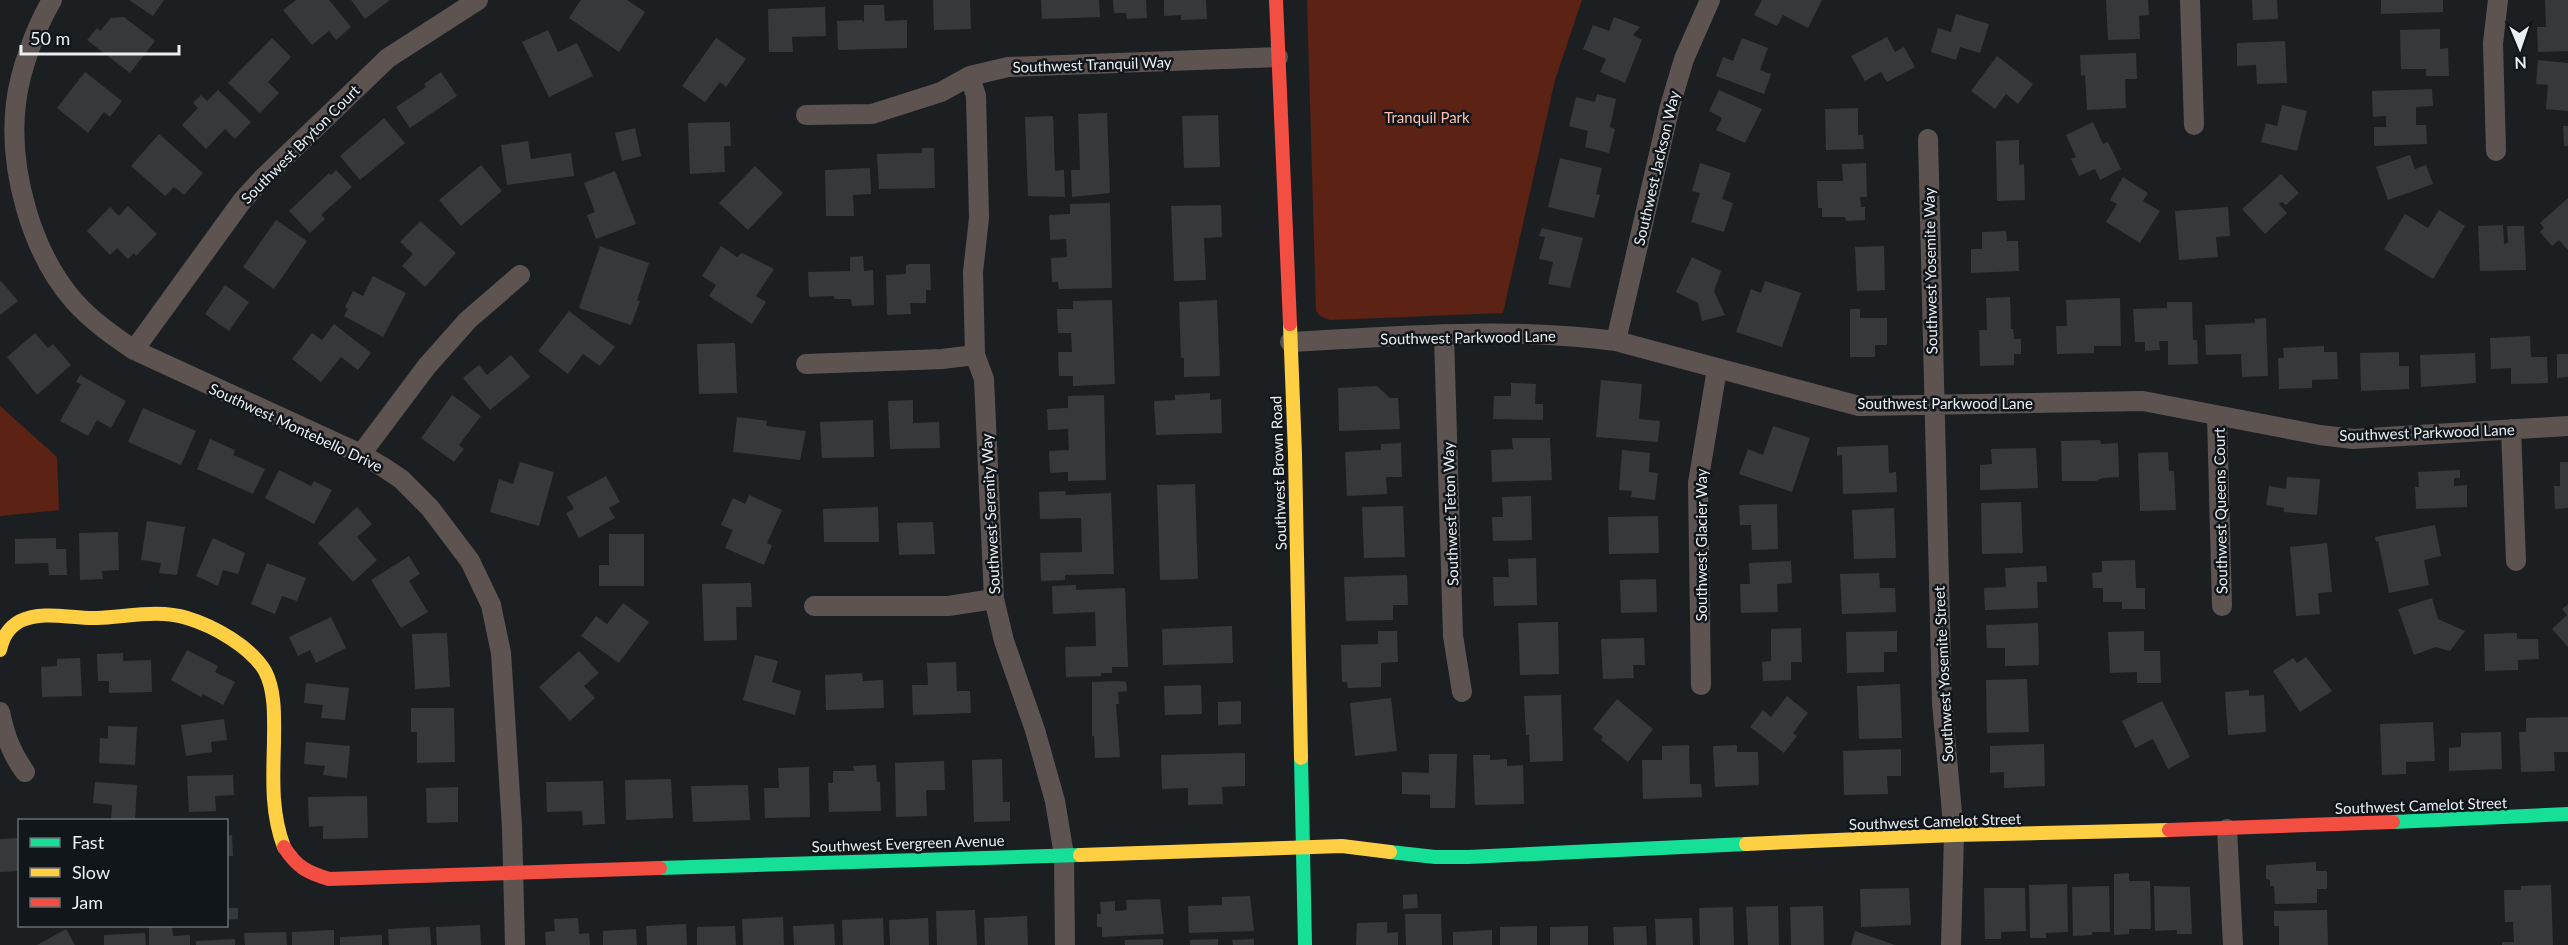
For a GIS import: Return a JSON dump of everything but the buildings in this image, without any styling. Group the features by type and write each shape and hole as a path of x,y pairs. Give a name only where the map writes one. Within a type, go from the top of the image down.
{"street":[{"name":"Southwest Montebello Drive","path":"52,0 31,46 16,103 15,153 38,246 61,284 100,327 134,350 361,454 401,479 430,508 470,561 491,605 501,653 515,945"},
{"name":"Southwest Bryton Court","path":"134,350 242,201 270,170 388,58 478,0"},
{"name":"Southwest Brown Road","path":"1276,0 1290,342 1305,945"},
{"name":"Southwest Jackson Way","path":"1616,341 1670,106 1683,59 1710,0"},
{"path":"2190,0 2194,125"},
{"path":"2496,151 2493,43 2498,0"},
{"name":"Southwest Tranquil Way","path":"806,115 872,114 941,92 970,76 1008,67 1278,57"},
{"name":"Southwest Serenity Way","path":"970,76 976,96 979,218 973,272 975,355 984,378 994,599 1004,641 1035,730 1055,801 1064,855 1065,945"},
{"name":"Southwest Yosemite Way","path":"1928,139 1933,403"},
{"path":"361,454 427,366 468,320 520,275"},
{"name":"Southwest Parkwood Lane","path":"1290,342 1538,333 1616,341 1859,406 2143,401 2320,435 2353,439 2568,426"},
{"name":"Southwest Teton Way","path":"1444,336 1453,636 1462,692"},
{"path":"806,364 942,359 975,355"},
{"name":"Southwest Glacier Way","path":"1701,685 1698,483 1717,369"},
{"name":"Southwest Yosemite Street","path":"1933,403 1942,703 1954,836 1951,945"},
{"name":"Southwest Queens Court","path":"2217,416 2222,606"},
{"path":"2511,429 2516,561"},
{"path":"814,606 948,606 994,599"},
{"name":"Southwest Evergreen Avenue","path":"0,650 12,625 29,616 98,618 153,615 187,618 236,641 264,668 271,689 274,714 275,813 279,838 292,860 310,874 329,879 1304,847"},
{"path":"0,712 14,757 26,772"},
{"name":"Southwest Camelot Street","path":"1304,847 1350,846 1435,857 1468,857 1954,836 2227,829 2568,814"},
{"path":"2227,829 2233,945"}],"green space":[{"name":"Tranquil Park","path":"1307,0 1582,0 1555,80 1503,313 1330,320 1320,316 1316,311"},
{"path":"0,406 57,457 59,510 0,516"}],"traffic: fast":[{"path":"1301,758 1305,945"},
{"path":"2393,822 2568,814"},
{"path":"1390,852 1435,857 1468,857 1746,844"},
{"path":"660,868 1080,855"}],"traffic: slow":[{"path":"1290,324 1301,758"},
{"path":"0,650 7,633 20,621 48,615 87,618 176,615 209,626 231,638 259,662 269,679 274,716 274,795 277,821 284,847"},
{"path":"1746,844 1954,835 2169,830"},
{"path":"1080,855 1342,846 1390,852"}],"traffic: jam":[{"path":"1276,0 1290,324"},
{"path":"2169,830 2393,822"},
{"path":"284,847 303,868 329,879 660,868"}]}
